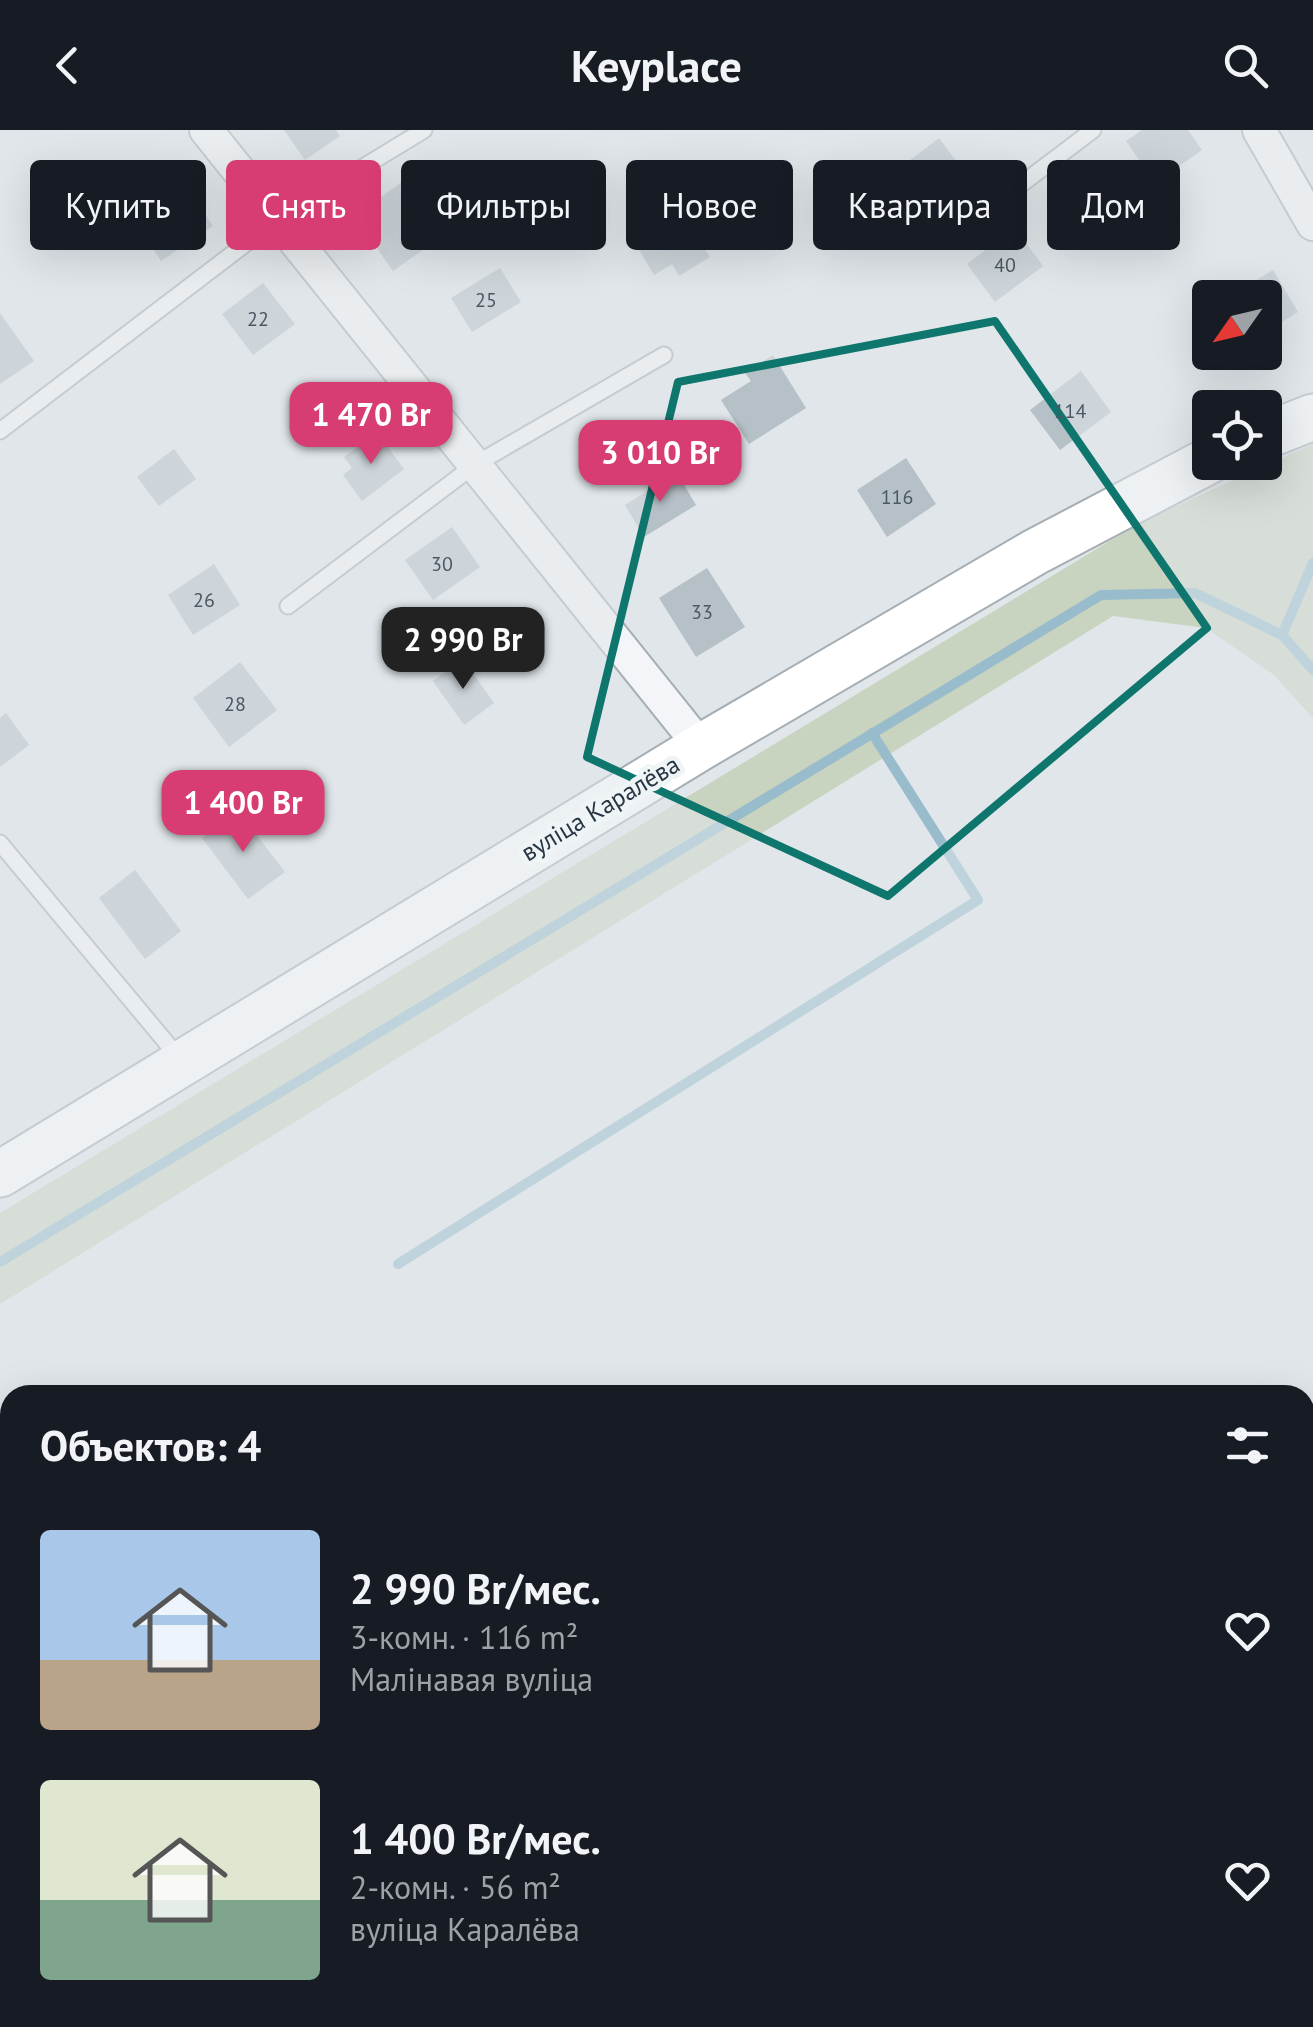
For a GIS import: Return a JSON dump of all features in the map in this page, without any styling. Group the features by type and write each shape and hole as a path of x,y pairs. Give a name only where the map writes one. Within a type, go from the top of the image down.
{"main road":[{"path":"1282,429 1313,417"},
{"name":"вуліца Каралёва","path":"0,1174 701,747 1035,552 1192,469"}],"street":[{"path":"206,130 230,160"},
{"path":"1259,130 1313,224"},
{"path":"303,250 701,747"}],"lane":[{"path":"375,160 424,130"},
{"path":"1027,180 1093,130"},
{"path":"0,432 238,250"},
{"path":"288,606 476,464 664,355"},
{"path":"0,843 183,1062"}],"highlighted area":[{"path":"995,321 1207,628 888,896 587,757 678,382"}],"green space":[{"path":"1313,444 1313,718 1274,675 1206,628 1113,616 0,1304 0,1213 1141,522 1234,480 1282,480 1282,458"}],"building":[{"path":"284,130 336,130 340,136 305,160"},
{"path":"1142,130 1188,130 1202,150 1180,165 1180,160 1139,160 1126,141"},
{"path":"939,138 956,160 910,160"},
{"path":"401,183 401,250 423,250 393,271 378,250 381,197"},
{"path":"1027,244 1043,266 995,302 967,264 986,250 1027,250"},
{"path":"154,250 177,250 161,261"},
{"path":"639,250 706,250 710,257 679,276 672,264 654,275"},
{"path":"500,268 521,302 472,332 451,298"},
{"path":"1273,270 1279,280 1257,280"},
{"path":"263,283 295,324 253,355 222,314"},
{"path":"1282,285 1298,312 1282,322"},
{"path":"0,313 34,361 0,384"},
{"path":"773,355 806,408 749,444 721,400 751,381 745,373"},
{"path":"1081,371 1111,412 1060,450 1030,410"},
{"path":"377,433 404,469 362,501 343,475 352,468 344,457"},
{"path":"174,449 196,479 159,506 137,477"},
{"path":"906,458 936,504 887,537 857,490"},
{"path":"677,473 696,505 644,537 625,505"},
{"path":"452,527 480,567 433,600 405,560"},
{"path":"214,564 240,605 193,635 168,595"},
{"path":"707,568 745,627 696,657 659,598"},
{"path":"463,659 494,703 464,725 433,681"},
{"path":"240,662 277,710 229,747 193,698"},
{"path":"6,713 29,745 0,767 0,718"},
{"path":"238,811 285,872 248,899 202,838"},
{"path":"135,870 181,931 145,959 99,898"}],"waterway":[{"path":"1282,635 1313,563"},
{"path":"0,1262 1101,595 1195,593 1282,635 1313,670"},
{"path":"398,1264 978,900 872,733"}]}
